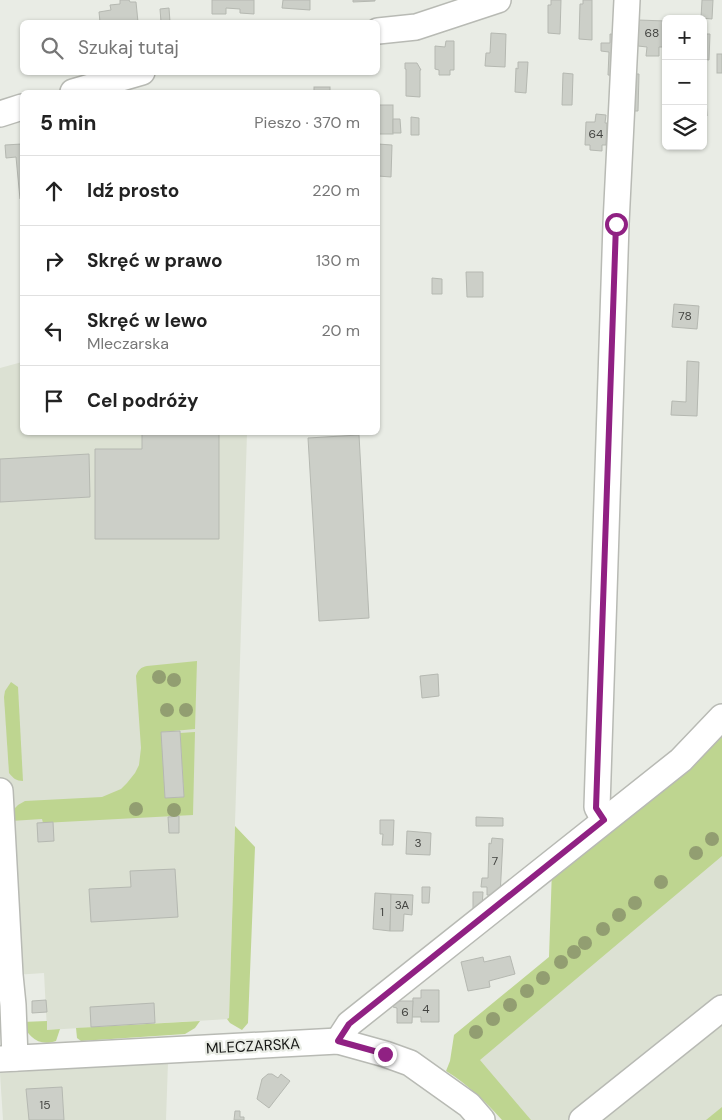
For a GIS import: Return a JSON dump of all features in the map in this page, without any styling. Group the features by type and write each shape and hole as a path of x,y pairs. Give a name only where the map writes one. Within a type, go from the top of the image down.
{"street":[{"path":"380,31 416,27 498,0"},
{"path":"604,820 596,808 616,243 627,0"},
{"path":"80,90 132,75"},
{"path":"0,114 20,108"},
{"path":"338,1041 349,1024 680,760 722,717"},
{"path":"0,791 4,956 13,1005 7,1059"},
{"path":"582,1120 722,1008"},
{"name":"MLECZARSKA","path":"7,1059 338,1041 385,1054 410,1064 469,1105 482,1120"}],"shaded area":[{"path":"20,363 20,435 247,435 229,1019 47,1030 44,973 0,976 0,368"},
{"path":"722,815 722,1120 513,1120 454,1035"},
{"path":"168,1062 166,1120 3,1120 0,1073"}],"green space":[{"path":"197,661 195,729 162,732 166,798 184,797 180,733 195,732 193,815 43,823 42,819 11,821 11,812 25,801 102,797 121,789 135,773 139,765 141,748 136,676 138,672 141,668 147,666"},
{"path":"11,682 18,687 23,781 15,779 9,773 4,697 5,691"},
{"path":"722,722 722,856 480,1060 531,1120 502,1120 476,1094 446,1071 450,1061 454,1035 549,957 552,869"},
{"path":"235,826 255,847 248,1023 242,1030 227,1019 229,1018"},
{"path":"47,1021 47,1030 60,1029 56,1041 50,1043 39,1042 31,1036 22,1022"},
{"path":"200,1021 195,1028 185,1034 81,1041 77,1038 76,1028"},
{"path":"722,1107 722,1120 706,1120"}],"building":[{"path":"120,0 136,2 138,20 100,20 99,12 111,10 110,5 120,4"},
{"path":"212,0 254,0 254,14 240,13 240,9 226,8 226,14 212,14"},
{"path":"283,0 310,0 310,10 282,8"},
{"path":"353,0 375,0 375,1 353,2"},
{"path":"551,0 561,0 560,34 548,33 548,5 551,5"},
{"path":"583,0 592,0 592,40 579,39 580,4 583,4"},
{"path":"702,0 713,0 712,19 707,19 707,15 701,15"},
{"path":"169,8 170,20 161,20 160,9"},
{"path":"638,20 662,21 662,47 659,47 659,56 646,56 647,47 638,46"},
{"path":"491,33 506,34 505,67 485,66 486,53 490,53"},
{"path":"610,34 622,35 620,76 608,75 609,52 601,51 601,43 610,43"},
{"path":"707,34 710,34 709,60 707,60"},
{"path":"446,41 454,41 454,70 450,70 450,75 439,75 439,70 435,69 435,46 445,47"},
{"path":"717,54 722,54 722,73 717,73"},
{"path":"518,62 528,62 526,93 515,92"},
{"path":"405,63 417,63 421,70 420,97 406,96"},
{"path":"563,73 573,74 572,105 562,105"},
{"path":"628,74 639,74 638,111 626,111"},
{"path":"314,87 330,87 330,90 314,90"},
{"path":"380,105 393,105 393,134 380,134"},
{"path":"596,114 606,115 606,145 602,145 602,151 590,150 590,145 585,145 586,122 595,122"},
{"path":"411,117 419,118 419,135 411,135"},
{"path":"393,119 400,119 401,133 393,133"},
{"path":"20,144 20,199 16,157 6,158 5,145"},
{"path":"380,144 392,145 391,177 380,176"},
{"path":"466,272 483,272 483,297 467,297"},
{"path":"432,278 442,279 442,294 432,294"},
{"path":"674,304 699,306 697,329 672,327"},
{"path":"687,361 699,362 697,416 671,415 672,401 686,402"},
{"path":"142,435 219,435 219,539 95,539 95,449 142,449"},
{"path":"359,435 369,618 319,621 308,438"},
{"path":"89,454 90,497 0,502 0,459"},
{"path":"438,674 439,696 422,698 420,676"},
{"path":"180,731 184,797 165,798 161,732"},
{"path":"179,816 179,833 169,833 168,817"},
{"path":"476,817 503,818 503,826 476,826"},
{"path":"380,820 394,820 393,845 382,845 383,834 380,834"},
{"path":"53,822 54,841 38,842 37,823"},
{"path":"407,831 431,833 430,855 406,854"},
{"path":"492,838 503,839 500,896 487,895 487,887 481,887 482,878 488,878 489,843 491,844"},
{"path":"175,869 178,917 91,922 89,889 131,887 130,871"},
{"path":"422,887 430,887 429,903 422,903"},
{"path":"473,892 483,892 482,908 473,908"},
{"path":"375,893 391,894 390,931 373,929"},
{"path":"391,894 413,895 412,915 404,914 403,931 390,931"},
{"path":"510,956 515,974 489,981 490,987 468,991 461,962 483,957 484,962"},
{"path":"421,990 439,990 439,1022 421,1022 421,1017 412,1017 413,998 421,998"},
{"path":"46,1000 47,1012 32,1013 32,1001"},
{"path":"393,1001 413,1001 412,1023 397,1023 397,1008 393,1007"},
{"path":"154,1003 155,1023 91,1027 90,1007"},
{"path":"268,1074 278,1078 281,1074 290,1081 269,1108 257,1099 262,1079"},
{"path":"62,1087 64,1120 29,1120 26,1089"},
{"path":"235,1111 240,1111 240,1117 244,1117 244,1120 234,1120"}],"route":[{"path":"385,1054 338,1041 349,1024 604,820 596,808 616,224"}]}
